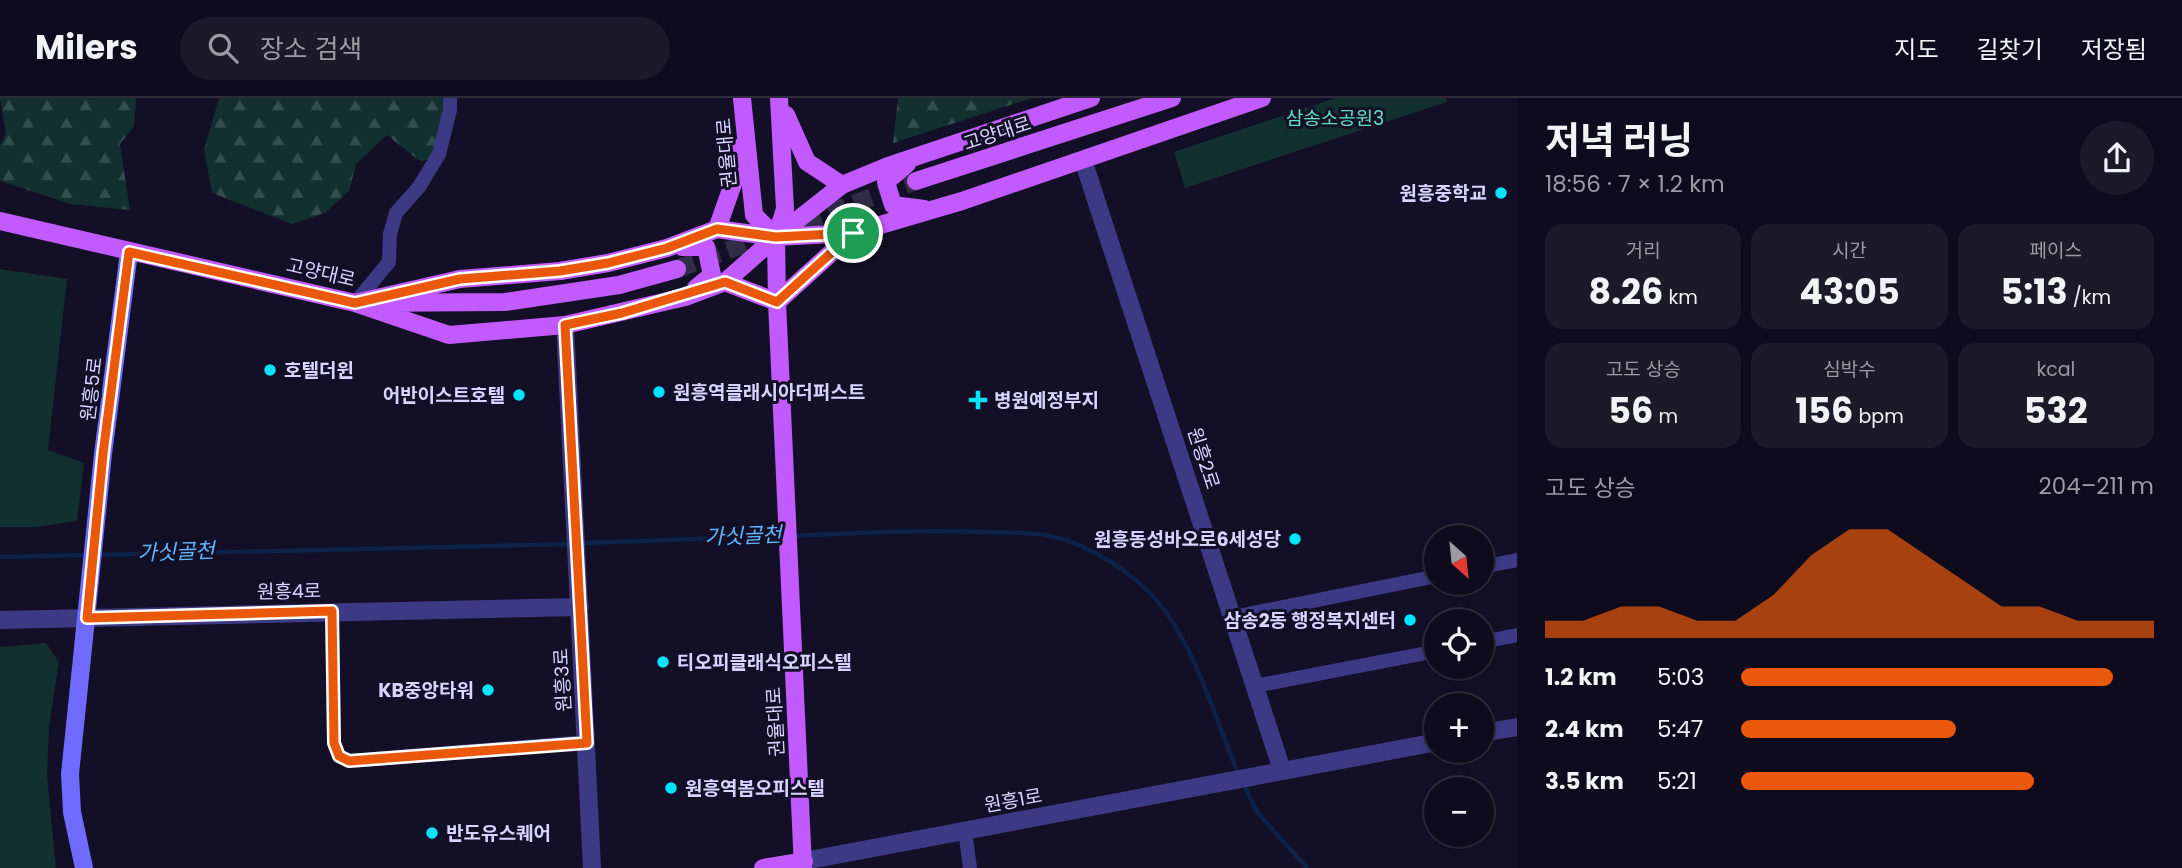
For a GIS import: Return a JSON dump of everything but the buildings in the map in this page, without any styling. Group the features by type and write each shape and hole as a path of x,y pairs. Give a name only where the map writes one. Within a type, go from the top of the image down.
{"main road":[{"path":"779,98 795,140 807,162 842,185"},
{"path":"777,302 776,237 785,209 779,98"},
{"path":"355,303 449,335 565,325 685,297 725,282 842,185 915,157 1091,98"},
{"name":"고양대로","path":"916,181 1172,98"},
{"path":"355,303 460,279 560,271 667,248 717,229 776,237 853,233 932,210 1262,98"},
{"path":"717,229 735,178 742,100"},
{"name":"권율대로","path":"742,100 754,215 776,237"},
{"path":"915,157 886,182 893,205 932,210"},
{"name":"고양대로","path":"0,222 355,303 505,302 619,285 677,269"},
{"path":"777,302 853,233"},
{"path":"667,248 706,247 712,275 685,297"},
{"name":"원흥5로","path":"87,618 129,252"},
{"path":"725,282 777,302"},
{"name":"권율대로","path":"777,302 785,514 804,864"},
{"path":"84,868 72,812 70,774 87,618"},
{"path":"763,868 804,864"}],"street":[{"path":"355,303 389,262 390,234 396,213 419,187 439,153 450,110 450,98"},
{"name":"원흥2로","path":"1083,160 1282,770"},
{"name":"원흥3로","path":"565,325 592,868"},
{"path":"1494,565 1517,560"},
{"path":"1233,617 1424,579"},
{"name":"원흥4로","path":"0,620 580,607"},
{"path":"332,611 334,743 339,756 349,761 587,743"},
{"path":"1494,640 1517,635"},
{"path":"1255,686 1424,654"},
{"path":"1494,731 1517,727"},
{"path":"1282,770 1424,744"},
{"name":"원흥1로","path":"804,864 965,830 1282,770"},
{"path":"965,830 970,868"}],"green space":[{"path":"0,98 136,98 134,126 120,144 130,210 70,204 0,181 0,145 6,134"},
{"path":"219,98 449,98 439,154 421,162 387,135 356,164 349,191 325,213 292,224 212,193 204,150"},
{"path":"898,98 1032,98 893,143"},
{"name":"삼송소공원3","path":"1336,98 1446,98 1447,102 1185,188 1174,152"},
{"path":"0,269 67,279 48,450 84,463 77,521 35,527 0,527"},
{"path":"46,643 59,662 49,726 47,776 56,868 0,868 0,647"}],"waterway":[{"name":"가싯골천","path":"791,536 958,531 1024,533 1056,537 1095,553 1136,580 1168,615 1199,673 1239,775"},
{"name":"가싯골천","path":"581,543 782,536"},
{"name":"가싯골천","path":"98,555 572,544"},
{"name":"가싯골천","path":"0,557 89,555"},
{"name":"가싯골천","path":"1243,783 1257,812 1307,868"}],"tunnel":[{"path":"677,269 916,181"}],"place":[{"name":"원흥중학교","path":"1501,193"},
{"name":"호텔더윈","path":"270,370"},
{"name":"원흥역클래시아더퍼스트","path":"659,392"},
{"name":"어반이스트호텔","path":"519,395"},
{"name":"병원예정부지","path":"978,400"},
{"name":"원흥동성바오로6세성당","path":"1295,539"},
{"name":"삼송2동 행정복지센터","path":"1410,620"},
{"name":"티오피클래식오피스텔","path":"663,662"},
{"name":"KB중앙타워","path":"488,690"},
{"name":"원흥역봄오피스텔","path":"671,788"},
{"name":"반도유스퀘어","path":"432,833"}],"route":[{"path":"717,229 776,237 853,233 777,302 725,282 685,297 565,325 587,743 349,761 339,756 334,743 332,611 87,618 103,454 129,252 308,290 355,303 460,279 560,271 608,263 667,248 717,229"}]}
